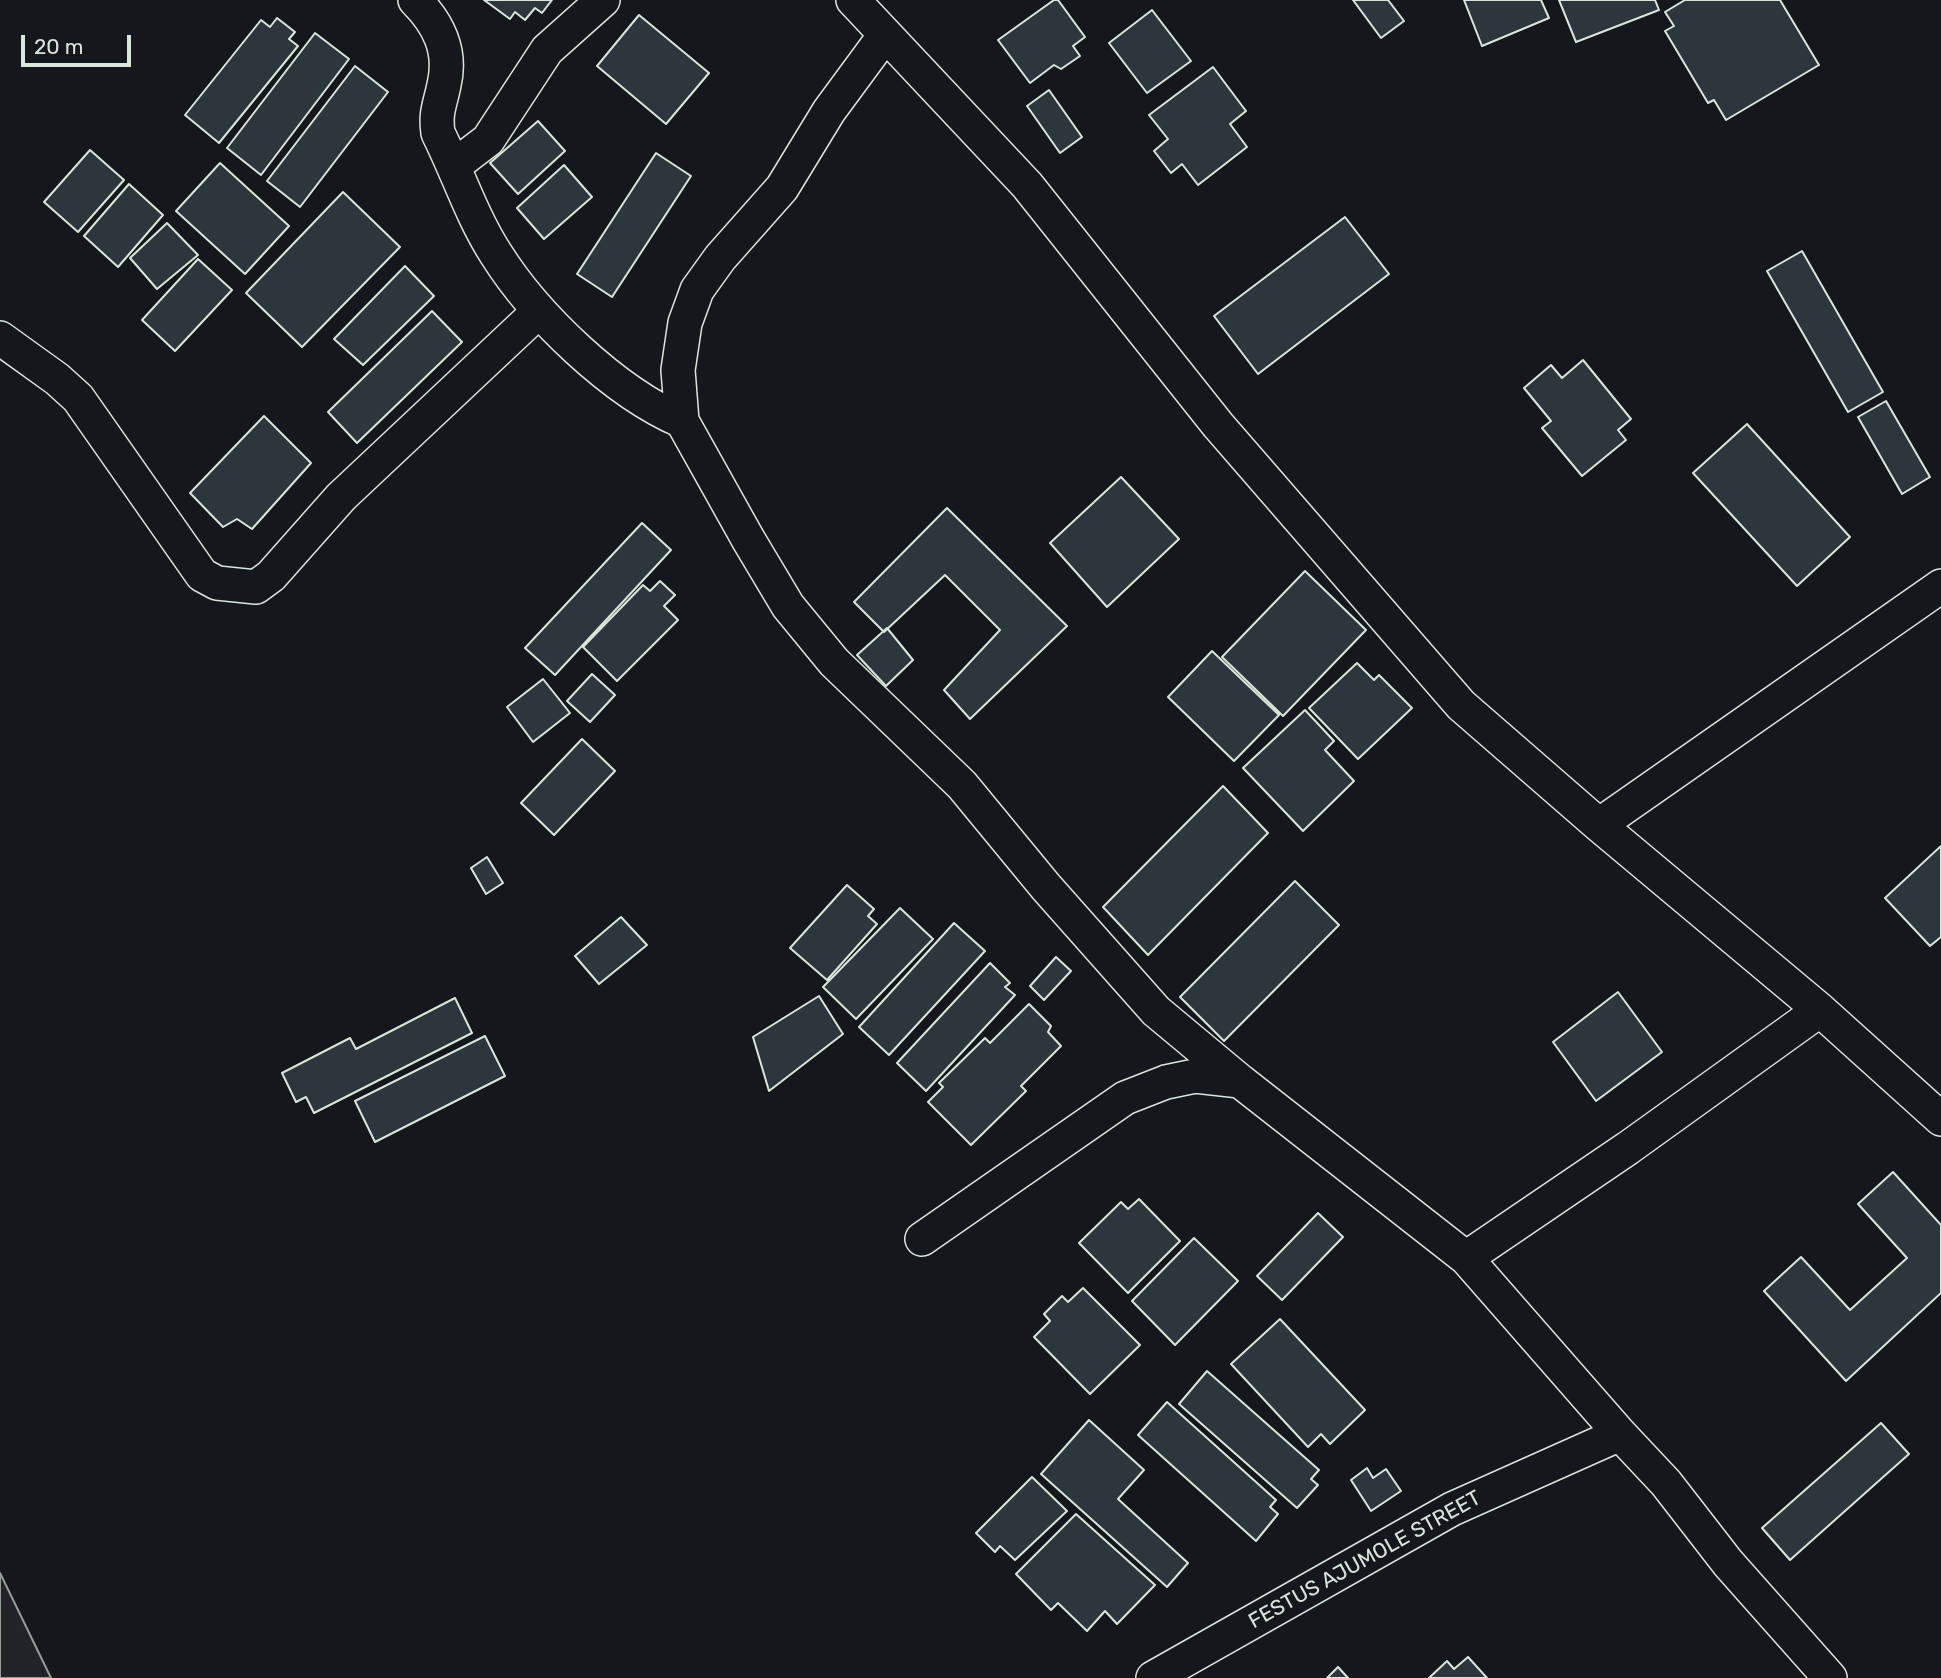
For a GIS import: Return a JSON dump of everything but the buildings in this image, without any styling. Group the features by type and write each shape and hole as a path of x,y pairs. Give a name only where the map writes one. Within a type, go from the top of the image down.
{"street":[{"path":"415,0 442,34 448,56 445,83 435,114 438,133 495,252 516,285 539,312 599,367 631,392 682,421"},
{"path":"454,166 488,140 547,50 603,0"},
{"path":"853,0 1027,185 1218,425 1461,705 1820,1010 1941,1119"},
{"path":"885,35 829,111 782,188 720,258 698,290 685,323 678,370 682,421 788,606 834,662 962,785 1046,887 1156,1011 1240,1081 1466,1258 1666,1483 1728,1563 1830,1678"},
{"path":"0,338 57,379 78,398 202,575 217,583 256,587 271,576 341,497 539,312"},
{"path":"1600,825 1941,586"},
{"path":"1466,1258 1628,1148 1820,1010"},
{"path":"922,1240 1125,1098 1166,1082 1195,1076 1240,1081"},
{"name":"FESTUS AJUMOLE STREET","path":"1153,1678 1452,1509 1620,1434"}],"shaded area":[{"path":"0,1573 51,1678 0,1678"}]}
